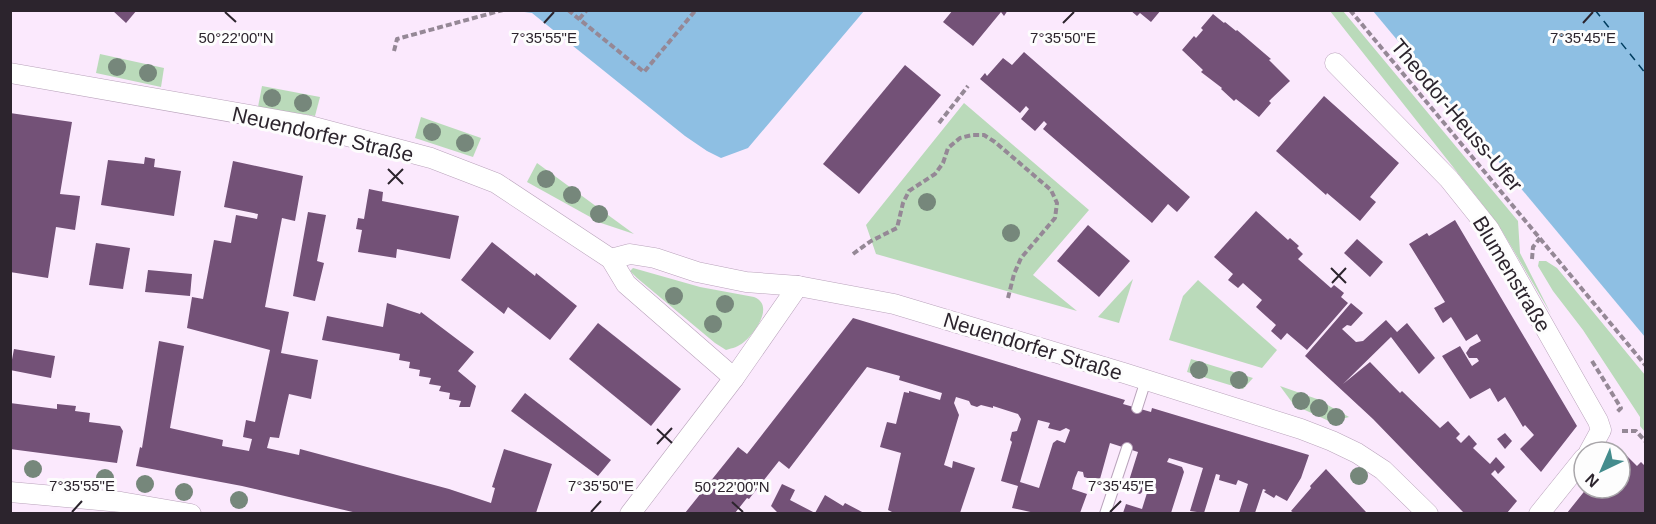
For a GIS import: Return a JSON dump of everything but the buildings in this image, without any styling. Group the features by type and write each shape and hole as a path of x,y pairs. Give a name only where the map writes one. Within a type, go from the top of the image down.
{"street":[{"name":"Blumenstraße","path":"1335,63 1449,179 1489,229 1598,421 1601,430 1596,440"},
{"name":"Neuendorfer Straße","path":"10,73 306,125 431,158 496,183 611,260 626,284 734,378"},
{"name":"Neuendorfer Straße","path":"611,260 630,254 655,258 697,272 746,282 798,286 894,304 1146,380 1338,443 1383,470 1428,513"},
{"path":"630,513 734,378 798,286"},
{"path":"1539,513 1572,473"},
{"path":"10,492 121,502 191,513"}],"lane":[{"path":"1137,408 1146,380"},
{"path":"1105,513 1127,448"}],"path":[{"path":"394,51 397,39 502,10"},
{"path":"568,10 644,72 695,11"},
{"path":"579,19 587,10"},
{"name":"Theodor-Heuss-Ufer","path":"1350,10 1646,366"},
{"path":"939,123 968,86"},
{"path":"853,254 871,241 897,228 903,203 909,191 935,174 943,163 948,148 960,138 984,135 1051,190 1057,203 1055,218 1021,258 1008,298"},
{"path":"1636,431 1646,442"}],"green space":[{"path":"1330,11 1343,11 1518,221 1520,253 1551,314 1498,224"},
{"path":"100,54 164,68 161,87 96,73"},
{"path":"262,86 320,97 315,116 258,107"},
{"path":"964,103 1089,210 1033,275 1077,311 876,254 866,225"},
{"path":"421,117 481,138 473,157 415,138"},
{"path":"537,163 634,234 601,223 527,182"},
{"path":"1539,261 1546,261 1557,268 1645,375 1645,432 1640,426 1640,417 1583,330 1553,291 1538,266"},
{"path":"633,268 700,287 754,297 763,306 758,326 744,342 726,350 637,278 630,271"},
{"path":"1133,279 1119,323 1098,317"},
{"path":"1198,280 1277,350 1262,368 1169,340 1183,296"},
{"path":"1191,359 1253,378 1243,389 1187,372"},
{"path":"1280,386 1317,399 1349,417 1331,422 1294,405"}],"water":[{"path":"517,11 864,11 748,148 721,158 685,136 532,13"},
{"path":"1373,11 1645,11 1645,337"}],"ferry route":[{"path":"1595,10 1646,74"}]}
